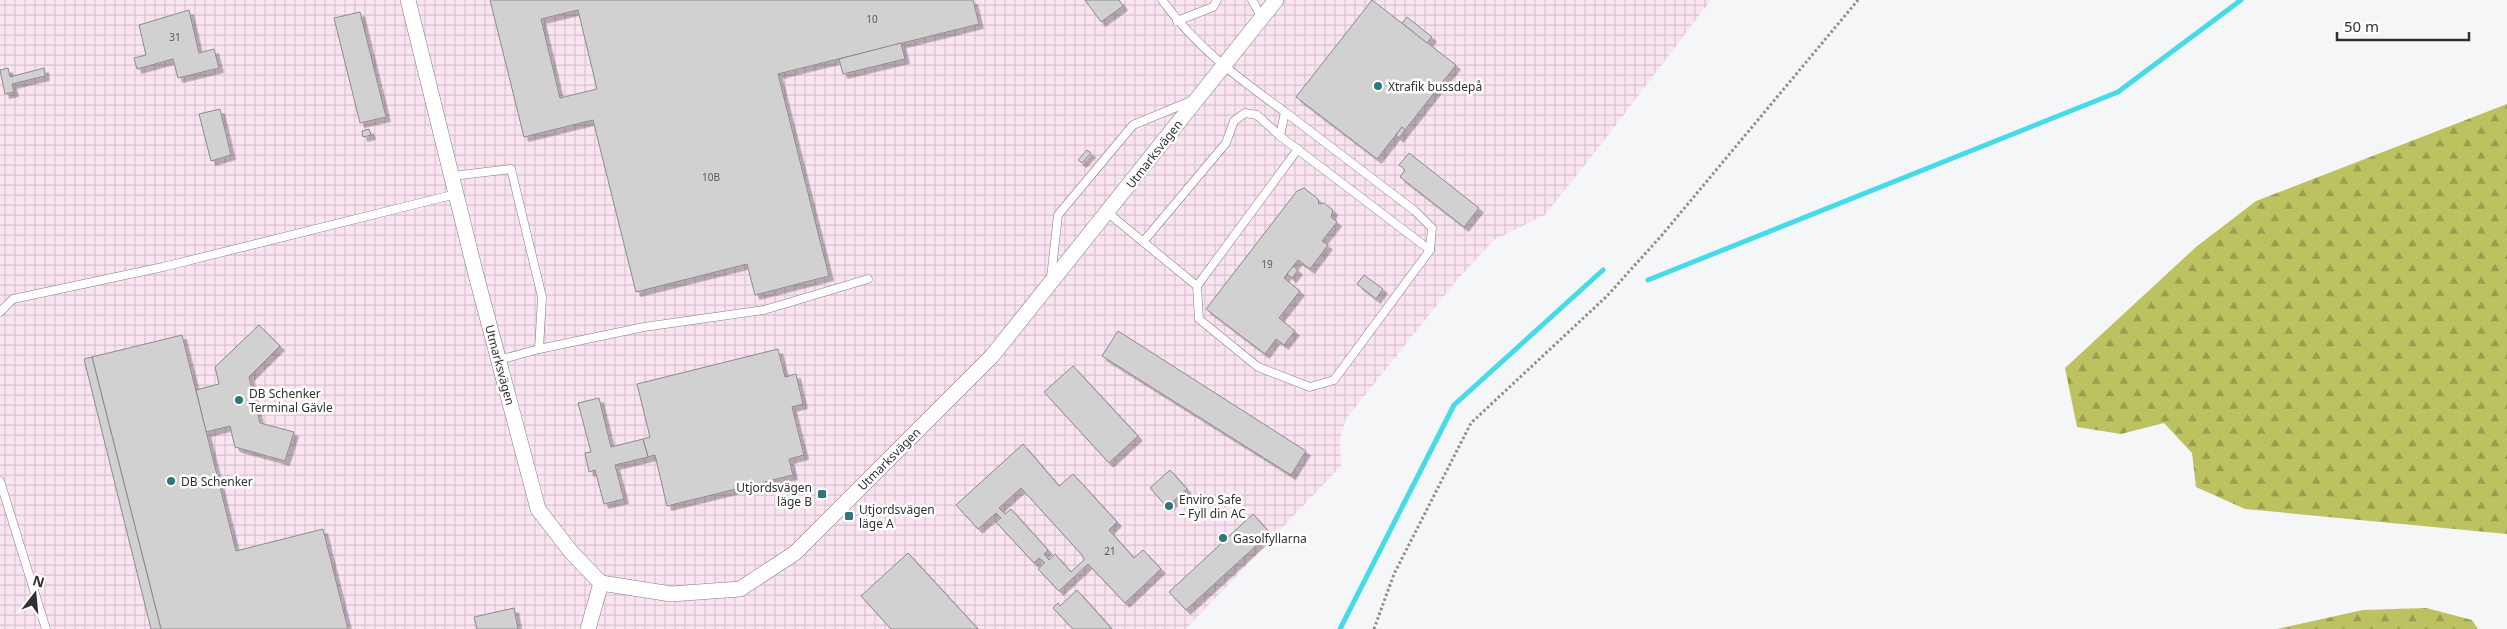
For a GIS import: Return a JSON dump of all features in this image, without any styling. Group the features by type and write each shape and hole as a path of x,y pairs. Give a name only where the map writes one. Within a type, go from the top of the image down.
{"street":[{"name":"Utmarksvägen","path":"408,0 538,509 571,552 601,583 671,594 740,589 795,553 992,356 1224,68 1276,0"},
{"path":"588,629 601,583"}],"lane":[{"path":"1162,0 1177,21 1224,68 1285,112 1415,212 1432,228 1430,250 1334,380 1310,387 1258,366 1199,320 1197,286 1298,149"},
{"path":"1177,21 1213,7 1217,0"},
{"path":"1252,0 1263,18"},
{"path":"1050,286 1058,215 1133,125 1198,99"},
{"path":"1280,136 1285,112"},
{"path":"1143,242 1226,143 1234,121 1245,113 1257,115 1280,136 1430,250"},
{"path":"452,176 511,169 542,297 539,349"},
{"path":"0,312 13,299 163,267 456,194"},
{"path":"1108,213 1197,286"},
{"path":"499,360 539,349 644,327 764,310 868,279"},
{"path":"0,481 46,629"}],"path":[{"path":"1374,629 1394,574 1471,423 1607,296 1656,242 1858,0"}],"shaded area":[{"path":"0,0 1711,0 1545,215 1494,240 1457,280 1346,419 1340,438 1341,466 1186,629 0,629"}],"green space":[{"path":"2507,104 2507,534 2245,509 2196,487 2192,453 2164,423 2121,434 2077,427 2065,368 2196,247 2256,201"},
{"path":"2426,608 2472,620 2478,629 2277,629 2363,610"}],"building":[{"path":"490,0 973,0 979,24 778,74 829,276 755,295 747,264 636,292 593,120 524,137","holes":["578,10 597,89 560,98 541,19"]},
{"path":"1085,0 1119,0 1123,6 1101,22"},
{"path":"1372,0 1456,65 1405,130 1402,127 1377,159 1296,97"},
{"path":"189,10 199,53 214,49 219,68 178,78 173,59 137,69 134,58 146,55 139,25"},
{"path":"360,12 386,117 360,123 334,18"},
{"path":"1407,17 1432,37 1427,43 1402,23"},
{"path":"901,43 905,59 843,74 839,59"},
{"path":"8,68 10,77 44,68 45,76 12,84 14,92 5,94 0,70"},
{"path":"220,109 231,155 211,161 199,114"},
{"path":"1402,127 1405,130 1399,138 1396,135"},
{"path":"369,129 371,135 363,137 362,131"},
{"path":"1087,150 1091,153 1082,163 1078,160"},
{"path":"1409,153 1479,208 1464,227 1400,177 1405,170 1399,165"},
{"path":"1304,188 1318,199 1319,204 1324,203 1333,210 1331,217 1337,222 1322,241 1328,245 1310,269 1298,260 1284,278 1300,291 1279,318 1295,331 1284,345 1276,339 1265,354 1206,309 1297,191"},
{"path":"1293,266 1298,270 1292,278 1287,274"},
{"path":"1364,275 1383,289 1376,299 1357,284"},
{"path":"259,325 280,346 249,377 260,423 294,432 285,461 235,447 230,426 206,432 196,390 219,384 215,367"},
{"path":"1118,331 1306,451 1291,475 1102,356"},
{"name":"DB Schenker","path":"182,335 236,551 323,529 348,629 161,629 92,357"},
{"path":"778,349 785,377 796,374 803,404 792,407 804,455 789,459 793,475 667,506 655,455 648,457 643,439 650,437 637,384"},
{"path":"92,357 161,629 151,629 84,359"},
{"path":"1073,366 1138,436 1109,463 1044,392"},
{"path":"599,398 611,447 643,439 648,457 615,465 624,499 604,504 595,470 589,472 585,453 591,452 578,403"},
{"path":"1023,444 1059,486 1073,474 1117,522 1109,530 1134,558 1143,550 1161,569 1125,603 1088,564 1059,591 1038,569 1045,563 1039,558 1034,563 996,522 1001,518 996,513 978,529 956,505","holes":["1021,488 1082,555 1084,560 1071,572 1055,554 1049,560 1044,554 1048,550 1011,509 1005,514 999,508"]},
{"path":"1170,470 1187,489 1167,507 1150,488"},
{"path":"1253,514 1270,533 1186,610 1169,592"},
{"path":"908,553 978,629 891,629 861,596"},
{"path":"1077,590 1112,629 1073,629 1053,608 1058,603 1060,606"},
{"path":"514,608 518,629 477,629 474,617"}],"waterway":[{"path":"1648,280 2118,92 2241,0"},
{"path":"1340,629 1454,405 1603,270"}],"place":[{"name":"Xtrafik bussdepå","path":"1378,86"},
{"name":"DB Schenker Terminal Gävle","path":"239,400"},
{"name":"DB Schenker","path":"171,481"},
{"name":"Utjordsvägen läge B","path":"822,494"},
{"name":"Enviro Safe – Fyll din AC","path":"1169,506"},
{"name":"Utjordsvägen läge A","path":"849,516"},
{"name":"Gasolfyllarna","path":"1223,538"}]}
